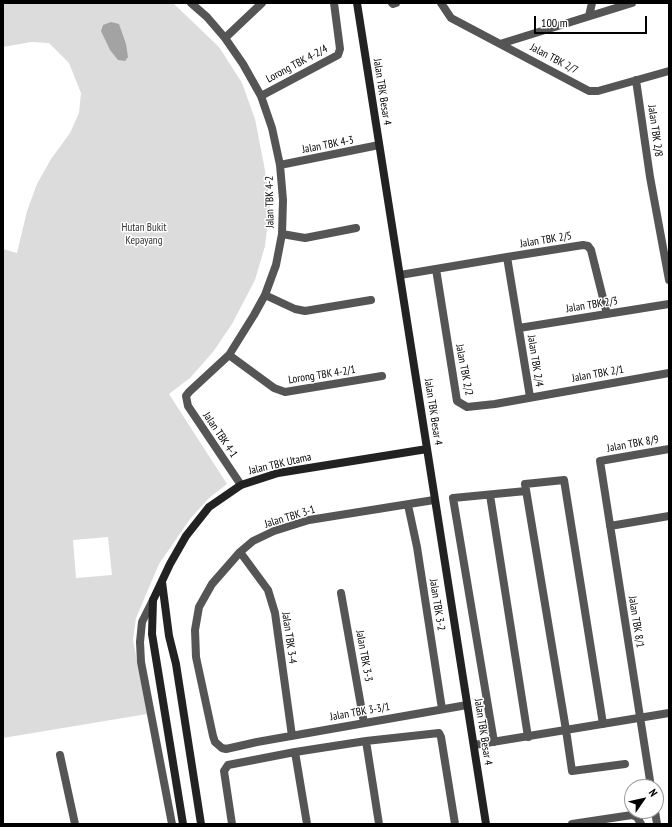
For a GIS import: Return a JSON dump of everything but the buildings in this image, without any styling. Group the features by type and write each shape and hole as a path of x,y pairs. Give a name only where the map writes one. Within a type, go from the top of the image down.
{"street":[{"name":"Jalan TBK 4-2","path":"186,396 229,355 265,295 276,265 282,234 283,200 280,166 272,128 261,96 243,64 225,38 207,17 191,3"},
{"path":"225,38 262,3"},
{"name":"Lorong TBK 4-2/4","path":"261,96 338,55 340,49 334,3"},
{"name":"Jalan TBK Besar 4","path":"357,3 486,824"},
{"name":"Jalan TBK 2/7","path":"440,3 451,18 589,91 598,91 669,71"},
{"path":"589,16 592,3"},
{"path":"500,44 632,3"},
{"name":"Jalan TBK 2/8","path":"636,80 650,174 669,280"},
{"name":"Jalan TBK 4-3","path":"280,166 379,145"},
{"path":"282,234 305,238 356,228"},
{"name":"Jalan TBK 2/5","path":"400,276 583,245 588,246 592,250 607,314"},
{"name":"Jalan TBK 2/4","path":"507,257 530,397"},
{"name":"Jalan TBK 2/2","path":"436,269 457,401 467,407 530,397"},
{"path":"265,295 295,309 304,311 370,300"},
{"name":"Jalan TBK 2/3","path":"519,328 669,304"},
{"name":"Lorong TBK 4-2/1","path":"229,355 274,388 285,392 382,376"},
{"name":"Jalan TBK 2/1","path":"530,397 669,373"},
{"name":"Jalan TBK 4-1","path":"186,396 188,406 241,485"},
{"name":"Jalan TBK Utama","path":"153,600 170,564 186,536 207,509 241,485 278,473 428,449"},
{"name":"Jalan TBK 8/9","path":"600,460 669,450"},
{"name":"Jalan TBK 8/1","path":"600,460 650,779"},
{"path":"603,724 564,480 525,484 572,771 625,764"},
{"path":"494,742 453,498 526,491"},
{"path":"490,494 528,737"},
{"name":"Jalan TBK 3-1","path":"257,742 226,749 218,746 213,736 196,657 195,630 199,607 212,584 240,552 253,541 274,530 309,520 434,500"},
{"name":"Jalan TBK 3-2","path":"408,505 417,547 442,709"},
{"path":"610,526 669,516"},
{"name":"Jalan TBK 3-4","path":"240,552 268,590 275,613 278,645 292,736"},
{"path":"162,582 169,636 176,664 201,824"},
{"name":"Jalan TBK 3-3","path":"341,593 364,723"},
{"path":"153,600 142,622 140,642 141,662 172,824"},
{"path":"153,600 152,634 183,824"},
{"name":"Jalan TBK 3-3/1","path":"257,742 467,705"},
{"path":"474,746 669,713"},
{"path":"232,824 224,771 228,765 295,752 366,741 439,733 441,737 456,824"},
{"path":"366,741 379,824"},
{"path":"295,752 307,824"},
{"path":"60,755 75,824"},
{"path":"572,824 632,815 637,817 641,824"}],"green space":[{"name":"Hutan Bukit Kepayang","path":"3,3 173,3 219,47 242,83 255,119 270,204 265,246 255,280 232,324 213,352 190,378 169,394 227,484 209,498 190,519 159,564 136,618 133,640 147,714 3,738 3,249 17,253 27,211 37,184 51,159 70,133 79,113 81,93 69,63 49,43 31,42 3,47","holes":["108,537 112,575 76,578 73,540"]}],"shaded area":[{"path":"111,22 119,24 126,44 128,57 125,61 118,60 110,50 101,31 103,25"}]}
